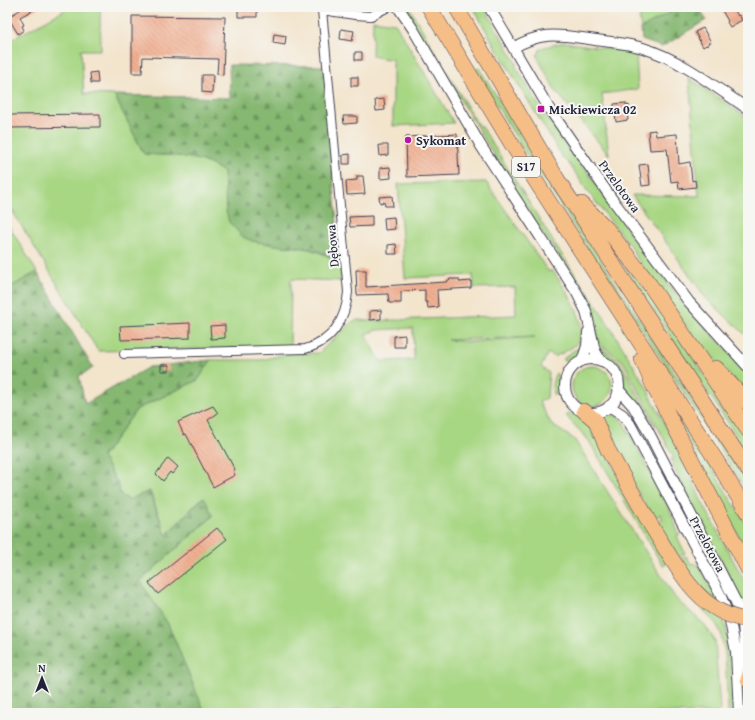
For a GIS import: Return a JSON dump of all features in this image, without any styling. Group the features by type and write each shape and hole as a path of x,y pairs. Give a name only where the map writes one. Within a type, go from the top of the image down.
{"highway":[{"name":"S17","path":"429,7 513,146 716,460 748,513"},
{"name":"S17","path":"456,7 559,182 748,470"},
{"path":"559,182 607,229 650,284 748,430"},
{"path":"628,324 653,385 748,570"},
{"path":"678,325 748,403"},
{"path":"584,411 596,420 608,450 688,584 699,596 721,612 733,617 748,620"}],"street":[{"name":"Dębowa","path":"124,354 305,349 321,343 333,333 340,324 348,303 348,292 322,10 371,16 388,7"},
{"path":"398,7 413,29 481,146 577,293 586,311 596,351 601,361"},
{"name":"Przelotowa","path":"489,7 550,110 612,199 689,302 748,367"},
{"path":"513,48 535,38 556,35 643,48 680,64 748,109"},
{"path":"582,361 587,346 589,320"},
{"path":"589,359 601,361 614,370 618,379 618,389 615,398 609,406 597,412 584,411 576,407 567,395 565,388 566,377 574,365 582,361 589,359"},
{"name":"Przelotowa","path":"618,389 633,406 644,425 736,602 743,625 748,680"},
{"name":"Przelotowa","path":"609,406 623,415 630,424 720,594 730,621 736,652 739,713"}],"green space":[{"path":"70,7 100,7 101,50 81,50 84,94 114,95 144,154 186,157 214,166 224,172 225,183 281,246 312,250 340,262 342,281 291,279 290,347 98,351 7,202 7,42"},
{"path":"403,7 409,7 478,125 482,127 556,246 603,315 644,383 687,467 700,498 748,588 748,627 732,584 679,480 671,459 674,458 623,361 598,343 595,320 584,293 538,226"},
{"path":"473,7 484,7 517,64 515,65 547,119 550,118 571,152 578,158 639,245 681,300 711,334 748,371 748,395 693,336 633,253 634,251 588,192 570,165 563,158 493,43"},
{"path":"638,7 679,7 641,29"},
{"path":"679,7 699,7 706,20 662,47 642,40 641,29"},
{"path":"373,20 395,23 454,123 393,126 393,60 372,56"},
{"path":"564,42 636,53 638,89 602,94 609,155 555,90 537,56 541,48"},
{"path":"229,65 324,66 340,262 318,251 303,247 281,246 252,241 243,237 229,222 226,211 224,172 214,166 195,159 144,154 114,95 230,98"},
{"path":"479,68 567,209 748,484 748,494 702,420 527,155 475,70"},
{"path":"689,78 744,115 748,139 748,337 706,298 632,195 699,196"},
{"path":"486,182 548,271 553,271 569,295 578,315 581,325 581,334 576,344 560,355 558,354 556,357 548,353 541,367 549,373 547,398 539,402 552,425 574,439 676,599 705,625 715,641 720,710 717,713 205,713 168,624 140,581 213,516 203,497 166,535 150,491 129,500 120,494 118,484 102,457 137,409 198,380 211,360 261,360 287,354 319,353 352,322 358,320 371,321 516,315 515,287 474,288 473,275 405,278 398,184","holes":["413,328 414,360 380,361 366,334 376,330","535,337 469,342 448,340"]},
{"path":"7,223 37,272 7,289"},
{"path":"602,232 631,269 735,419 748,439 748,453"},
{"path":"37,272 93,368 79,376 85,404 149,367 211,360 198,380 137,409 102,457 118,484 120,494 128,500 149,491 166,535 204,497 213,516 140,581 168,624 205,713 7,713 7,289"},
{"path":"600,347 620,362 655,426 635,399 626,391 620,369 601,353 598,348"},
{"path":"583,348 575,358 563,360 577,349"},
{"path":"592,366 603,369 609,375 612,386 609,397 603,403 592,406 581,403 575,397 572,386 575,375 581,369"},
{"path":"556,373 560,385 554,396 552,384"},
{"path":"658,382 748,527 748,554"},
{"path":"573,413 588,420 667,564 663,566 589,441 566,415"},
{"path":"607,414 613,414 622,420 669,507 679,535 677,536 685,553 678,558 658,524 662,519 661,514 653,518 606,437 603,421"},
{"path":"686,556 691,564 695,563 699,566 714,593 726,627 735,713 728,713 725,654 721,633 716,624 703,610 695,580 680,559"}],"building":[{"path":"25,7 39,7 20,17 24,25 22,26 24,30 18,34 8,17"},
{"path":"238,7 257,7 257,17 238,17"},
{"path":"720,7 733,7 742,20 730,27"},
{"path":"132,16 225,17 223,75 217,74 218,59 143,57 142,73 132,73"},
{"path":"703,28 711,42 708,43 708,46 706,45 703,47 695,32"},
{"path":"341,29 354,31 352,41 340,39"},
{"path":"274,34 286,36 285,45 273,43"},
{"path":"355,52 362,52 362,60 355,60"},
{"path":"97,72 98,83 91,83 90,73"},
{"path":"202,75 213,75 212,93 202,92"},
{"path":"351,77 358,77 358,86 351,86"},
{"path":"384,99 385,110 376,111 375,100"},
{"path":"626,103 626,106 629,105 630,111 627,111 628,120 616,122 615,113 611,113 610,108 614,108 614,104"},
{"path":"100,114 100,127 7,128 7,115"},
{"path":"343,116 357,116 357,123 344,124"},
{"path":"655,130 656,136 677,134 679,164 690,162 692,181 695,180 696,187 679,189 678,181 671,182 667,149 650,150 648,131"},
{"path":"457,134 459,175 407,177 406,137"},
{"path":"379,145 388,145 388,155 380,156"},
{"path":"350,154 350,164 343,164 343,155"},
{"path":"648,164 650,185 642,186 639,165"},
{"path":"390,167 391,178 380,179 380,168"},
{"path":"357,176 363,176 365,194 347,195 346,181 357,180"},
{"path":"392,196 393,206 385,206 384,202 380,203 379,197"},
{"path":"372,216 372,226 350,227 349,217"},
{"path":"394,217 395,229 385,230 384,218"},
{"path":"396,244 397,254 388,254 388,245"},
{"path":"356,270 366,270 366,287 446,282 450,279 459,279 459,282 471,281 471,288 437,290 438,307 428,308 427,302 425,302 425,290 401,292 401,303 389,303 388,294 357,295"},
{"path":"381,310 381,319 370,320 370,311"},
{"path":"190,323 190,338 121,340 120,326"},
{"path":"225,325 225,338 211,339 210,326"},
{"path":"405,335 405,347 394,347 394,336"},
{"path":"161,365 169,365 169,371 161,371"},
{"path":"213,406 218,413 208,420 235,470 233,471 235,475 213,487 186,434 184,435 178,422"},
{"path":"168,458 178,467 172,474 170,472 163,481 156,474"},
{"path":"217,528 227,539 158,594 149,583"}],"place":[{"name":"Mickiewicza 02","path":"541,109"},
{"name":"Sykomat","path":"408,140"}]}
